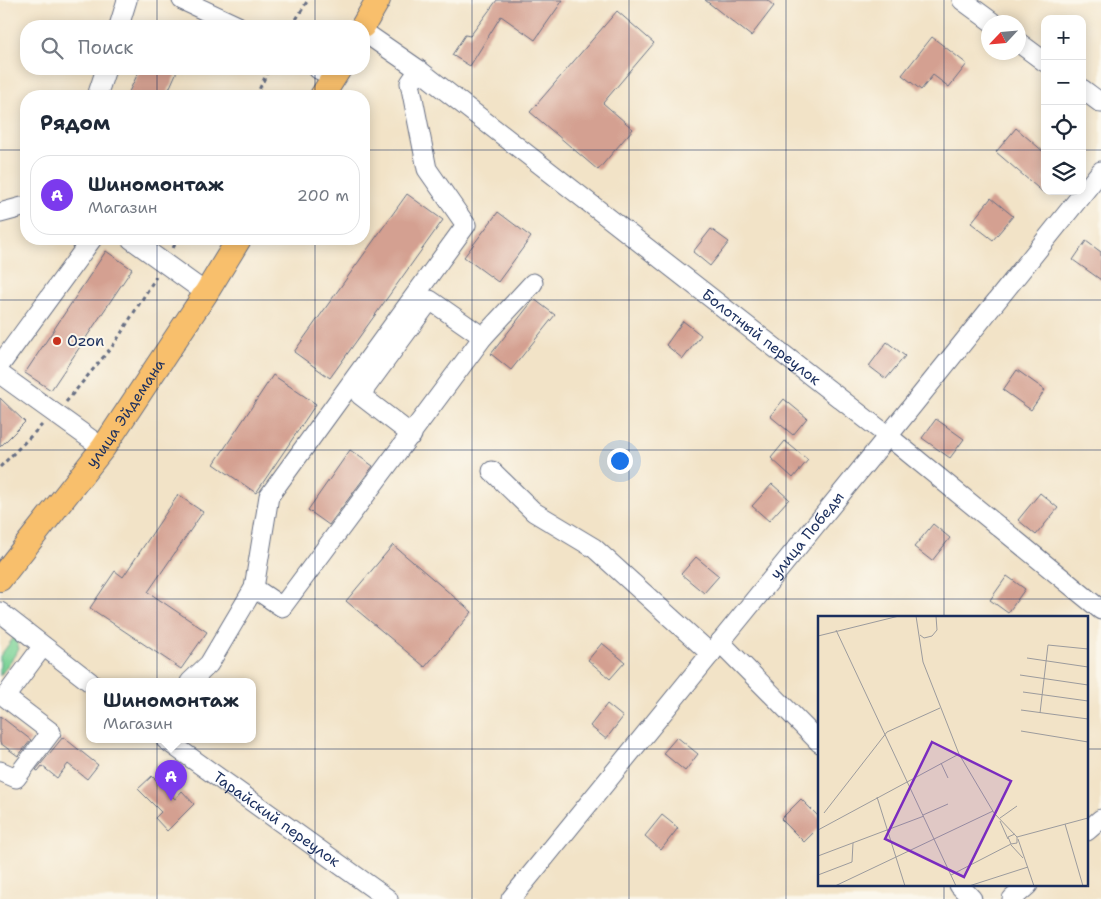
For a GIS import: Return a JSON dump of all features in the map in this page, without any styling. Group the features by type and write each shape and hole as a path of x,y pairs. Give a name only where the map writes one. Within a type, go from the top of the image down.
{"main road":[{"path":"366,20 378,0"},
{"name":"улица Эйдемана","path":"0,579 103,448 206,293 235,245"}],"street":[{"path":"121,20 127,0"},
{"path":"182,0 225,20"},
{"path":"962,0 982,15"},
{"name":"Болотный переулок","path":"370,36 419,70 888,436 1101,610"},
{"path":"1026,48 1042,60"},
{"path":"194,678 209,664 254,588 269,496 466,226 427,169 410,83 419,70"},
{"path":"99,90 104,75"},
{"path":"1086,93 1101,104"},
{"name":"улица Победы","path":"510,899 888,436 1101,171"},
{"path":"0,213 20,208"},
{"path":"0,365 88,245"},
{"path":"139,245 206,293"},
{"path":"254,588 282,607 483,337 533,283"},
{"path":"412,434 360,395 430,300 483,337"},
{"path":"0,374 103,448"},
{"path":"492,471 534,512 594,548 715,648 818,741"},
{"path":"0,612 86,679"},
{"path":"0,770 16,778 51,732 3,700 43,646"},
{"name":"Тарайский переулок","path":"170,743 388,899"},
{"path":"1088,830 1101,819"},
{"path":"960,886 972,899"},
{"path":"1012,899 1027,886"}],"path":[{"path":"296,20 308,0"},
{"path":"259,90 266,75"},
{"path":"0,467 67,401 115,343 164,263"}],"green space":[{"path":"15,636 19,649 0,676 0,656"}],"building":[{"path":"497,0 563,0 535,40 501,16 470,66 452,55 465,35 470,36"},
{"path":"705,0 767,0 774,6 751,36"},
{"path":"617,11 654,43 603,103 633,129 598,170 530,112"},
{"path":"932,37 967,64 949,87 933,75 921,90 902,75"},
{"path":"137,75 175,75 169,90 130,90"},
{"path":"1016,128 1041,150 1041,191 996,152"},
{"path":"407,194 443,220 330,378 294,352"},
{"path":"991,198 1013,216 993,240 971,223"},
{"path":"498,212 531,237 498,282 464,257"},
{"path":"711,229 729,242 710,266 693,252"},
{"path":"1086,241 1101,252 1101,280 1073,260"},
{"path":"106,251 132,269 51,390 25,373"},
{"path":"534,299 555,315 511,370 491,354"},
{"path":"683,321 701,335 683,359 666,345"},
{"path":"887,342 905,356 886,379 869,366"},
{"path":"1017,370 1045,390 1031,410 1003,390"},
{"path":"273,375 316,404 256,493 214,464"},
{"path":"0,398 25,422 0,447"},
{"path":"784,399 807,418 793,435 770,416"},
{"path":"936,419 964,439 950,458 922,438"},
{"path":"785,441 808,460 793,478 771,458"},
{"path":"350,450 373,466 329,525 308,510"},
{"path":"772,484 789,499 769,521 752,506"},
{"path":"1040,493 1058,508 1036,535 1018,520"},
{"path":"178,495 203,512 148,592 207,632 181,669 90,608 115,571 123,577"},
{"path":"933,524 950,538 932,561 914,547"},
{"path":"393,545 472,612 425,667 346,601"},
{"path":"696,557 719,576 704,593 681,574"},
{"path":"1007,576 1025,589 1008,613 990,600"},
{"path":"602,643 625,662 610,679 588,660"},
{"path":"607,704 623,717 606,739 590,726"},
{"path":"0,716 31,740 18,756 0,743"},
{"path":"63,737 98,765 87,779 68,764 57,778 42,766 38,771 36,770"},
{"path":"677,737 698,754 685,771 663,753"},
{"path":"152,776 175,799 182,791 194,804 167,831 155,818 161,812 138,789"},
{"path":"801,799 818,816 818,828 804,842 781,819"},
{"path":"662,815 678,828 661,850 645,836"}],"place":[{"name":"Ozon","path":"57,341"},
{"name":"Шиномонтаж","path":"171,801"}]}
